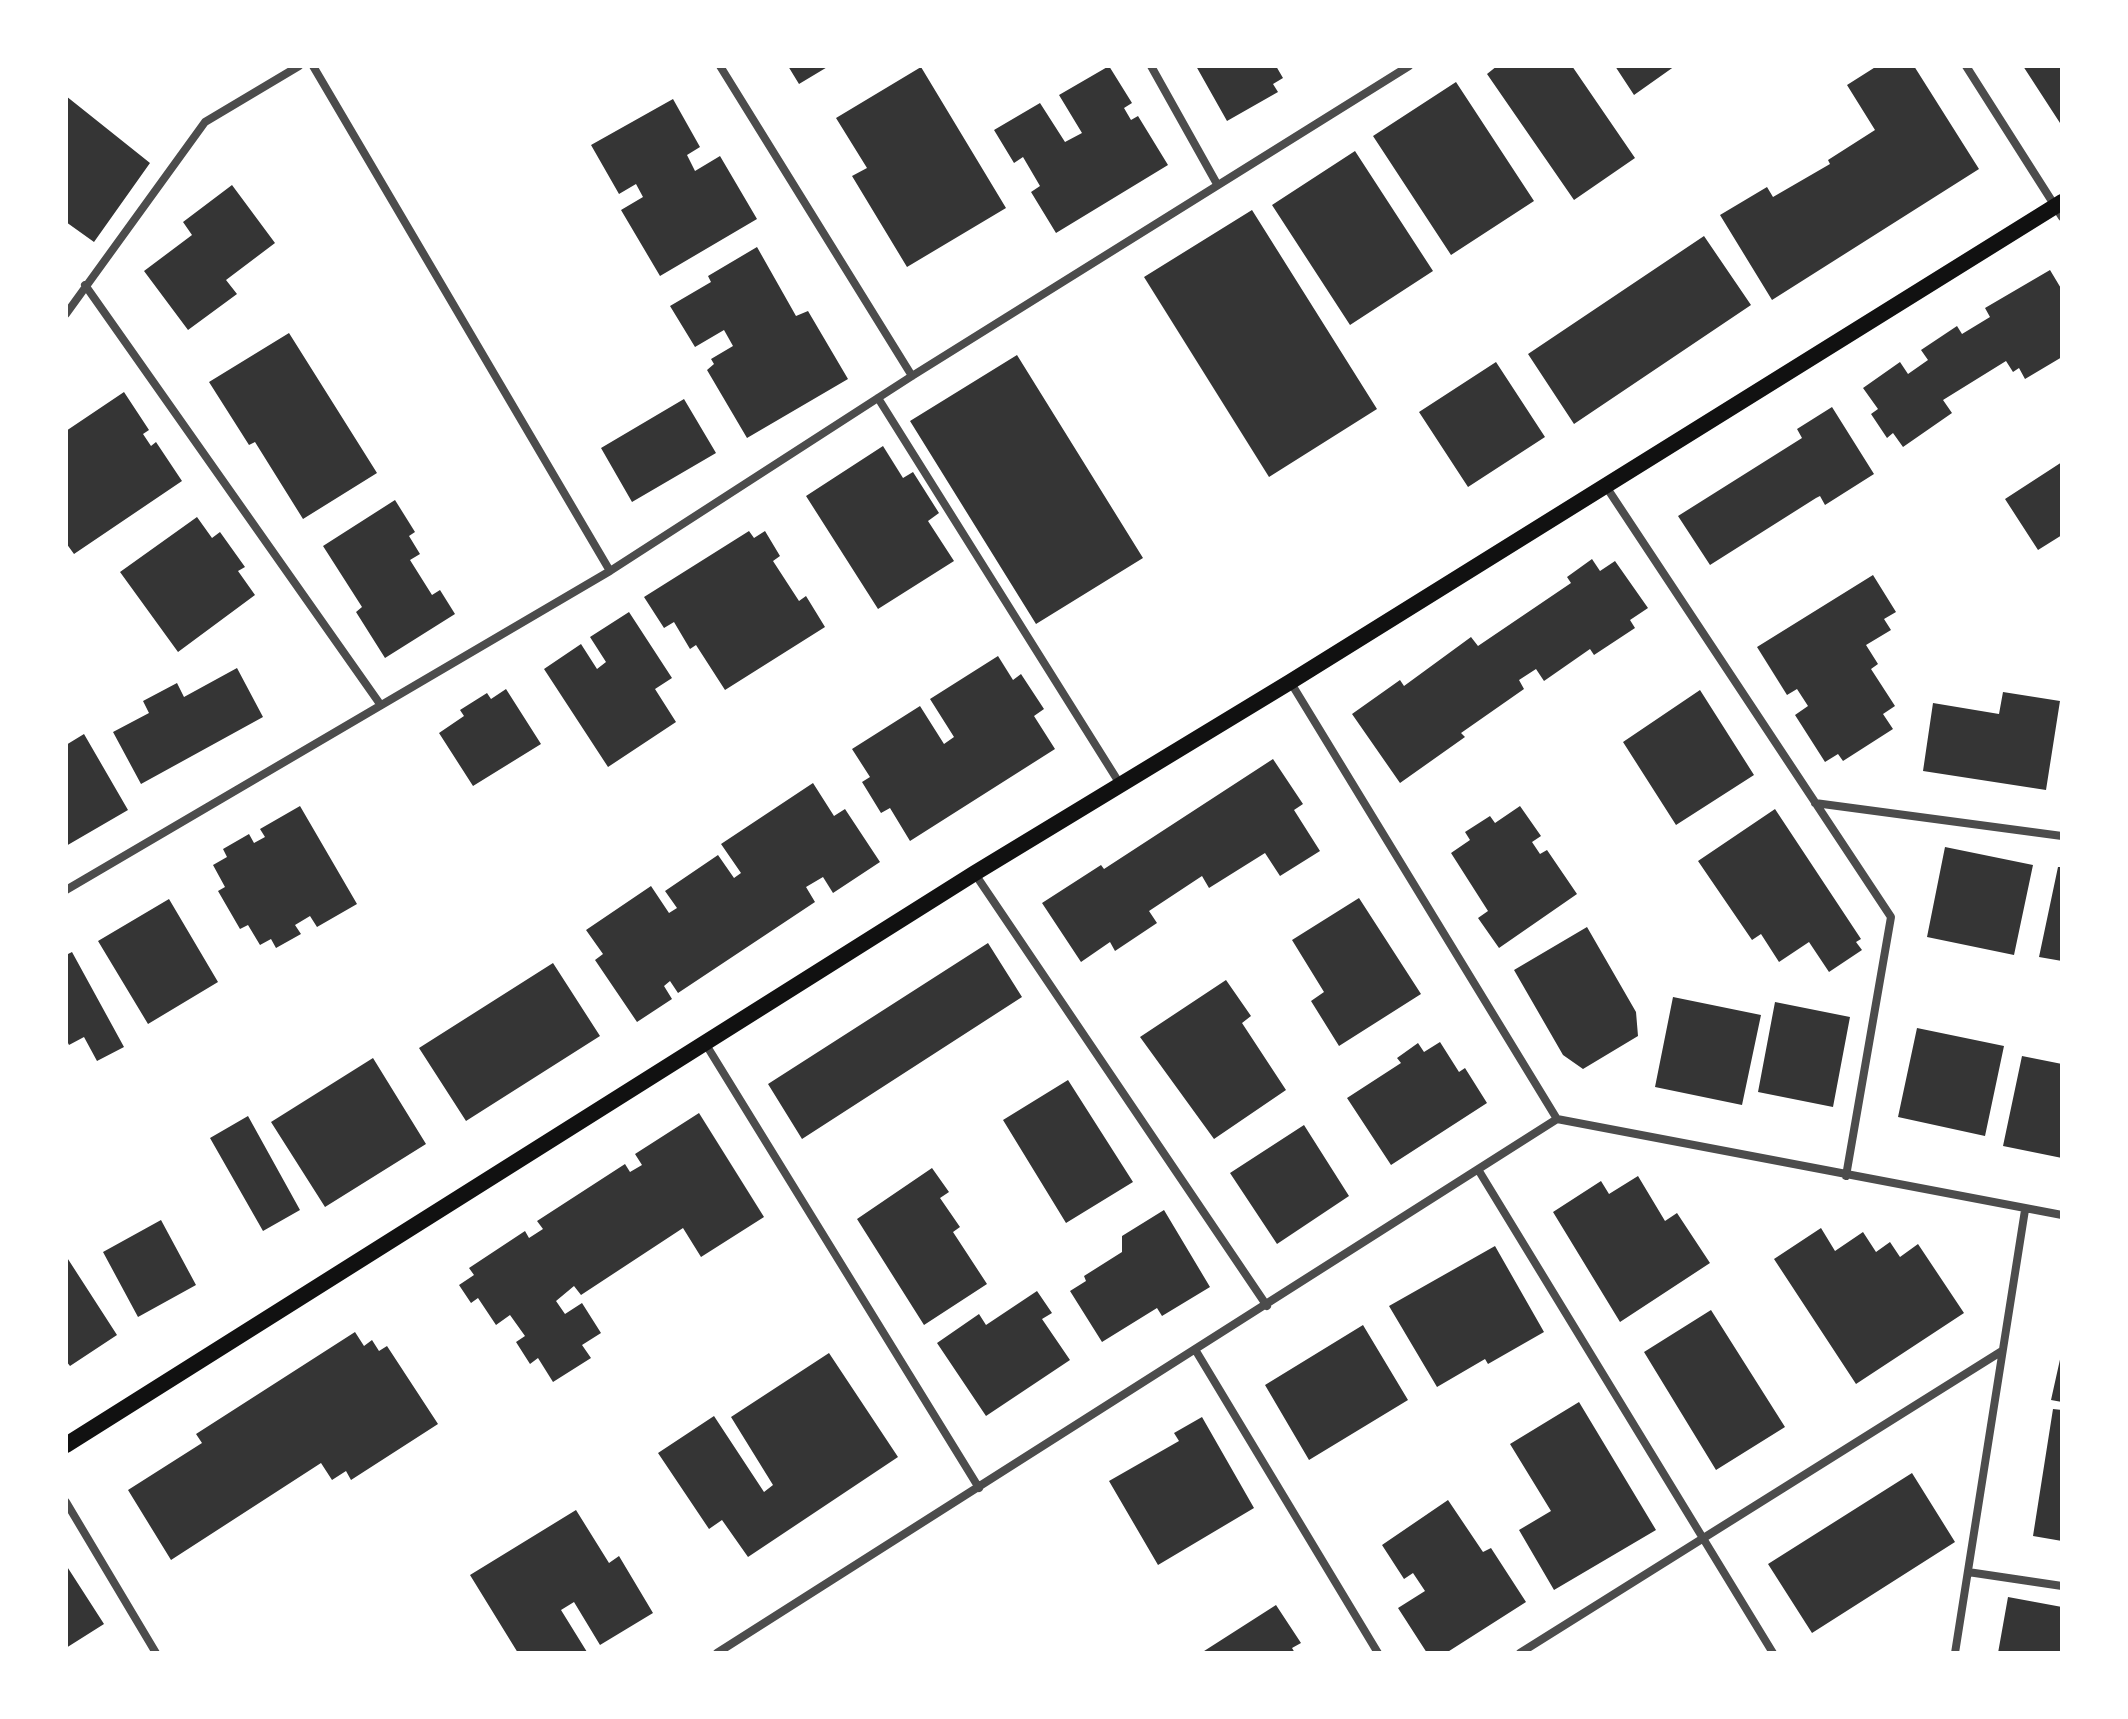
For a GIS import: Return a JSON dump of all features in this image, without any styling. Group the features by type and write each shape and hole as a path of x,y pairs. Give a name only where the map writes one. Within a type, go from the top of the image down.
{"main road":[{"path":"66,1445 975,873 1290,682 1604,484 2060,208"}],"street":[{"path":"66,314 205,122 299,66"},
{"path":"313,66 610,571"},
{"path":"720,66 912,376"},
{"path":"1151,66 1217,184"},
{"path":"66,890 610,571 912,376 1409,66"},
{"path":"1966,66 2060,208"},
{"path":"85,285 380,704"},
{"path":"878,398 1120,784"},
{"path":"1604,484 1891,917 1846,1176"},
{"path":"1290,682 1557,1119"},
{"path":"1815,803 2062,836"},
{"path":"975,873 1267,1306"},
{"path":"705,1043 979,1488"},
{"path":"717,1653 1557,1119 2062,1215"},
{"path":"1479,1171 1773,1653"},
{"path":"1955,1653 2025,1210"},
{"path":"1196,1351 1378,1653"},
{"path":"1520,1653 2002,1351"},
{"path":"66,1502 156,1653"},
{"path":"1968,1572 2062,1586"}],"building":[{"path":"788,66 829,66 799,84"},
{"path":"1109,66 1132,103 1124,108 1131,120 1138,116 1168,165 1056,233 1031,192 1040,186 1023,157 1014,163 994,130 1040,103 1065,142 1082,133 1059,95"},
{"path":"1196,66 1276,66 1283,78 1273,84 1278,92 1227,121"},
{"path":"1497,66 1572,66 1635,158 1574,200 1487,74"},
{"path":"1615,66 1675,66 1634,95"},
{"path":"1877,66 1914,66 1979,169 1772,300 1720,215 1767,187 1773,197 1830,164 1828,160 1875,130 1847,85"},
{"path":"2023,66 2062,66 2060,123"},
{"path":"921,67 1006,208 907,267 852,176 867,168 836,118"},
{"path":"1456,82 1534,201 1451,255 1373,136"},
{"path":"66,96 150,163 94,242 66,222"},
{"path":"673,99 700,147 687,155 695,171 720,156 757,219 660,276 621,210 643,197 636,184 619,194 591,145"},
{"path":"1355,151 1433,271 1350,325 1272,205"},
{"path":"232,185 275,243 226,280 237,294 188,330 144,271 192,235 183,222"},
{"path":"1252,210 1377,409 1269,477 1144,277"},
{"path":"1704,236 1751,305 1574,424 1528,354"},
{"path":"757,247 796,316 808,311 848,379 747,438 707,370 714,364 711,359 733,346 724,330 695,347 670,306 711,282 708,276"},
{"path":"2050,270 2062,290 2062,357 2025,379 2019,368 2013,372 2006,361 1943,400 1952,413 1903,447 1893,433 1887,438 1871,414 1878,409 1863,388 1900,362 1908,374 1928,360 1921,350 1957,326 1962,334 1990,317 1985,308"},
{"path":"289,333 377,473 303,519 255,442 249,445 209,382"},
{"path":"1017,355 1143,558 1036,624 910,421"},
{"path":"1496,362 1545,437 1468,487 1419,412"},
{"path":"124,392 149,430 143,434 151,446 156,442 182,481 74,554 66,543 66,431"},
{"path":"684,399 716,453 632,502 601,448"},
{"path":"1832,407 1874,474 1825,505 1820,496 1816,498 1710,565 1678,516 1802,438 1797,429"},
{"path":"883,446 903,478 913,472 939,513 928,521 954,561 878,609 806,496"},
{"path":"2062,462 2062,535 2038,550 2005,499"},
{"path":"395,500 415,532 409,536 420,554 410,560 432,595 440,590 455,614 385,658 356,612 362,607 323,546"},
{"path":"197,517 212,538 220,532 245,567 238,571 255,595 178,652 120,572"},
{"path":"749,531 754,538 765,531 780,556 773,561 799,601 806,596 825,627 725,690 696,645 690,649 674,622 664,628 644,597"},
{"path":"1592,559 1600,571 1615,561 1648,608 1630,620 1635,628 1594,655 1590,649 1544,681 1536,669 1519,680 1524,689 1461,733 1465,737 1400,783 1352,714 1400,680 1404,686 1471,637 1478,646 1571,583 1567,577"},
{"path":"1873,575 1896,612 1884,619 1891,630 1866,645 1878,664 1871,669 1895,706 1883,714 1893,729 1843,761 1838,754 1825,762 1795,715 1808,706 1797,689 1787,695 1757,647"},
{"path":"629,612 672,678 655,689 676,722 608,767 544,669 581,644 597,669 606,662 590,637"},
{"path":"998,656 1013,680 1021,674 1044,709 1034,716 1055,749 910,841 890,808 881,813 862,782 870,777 852,749 920,706 944,744 954,737 930,699"},
{"path":"237,668 263,717 141,784 113,732 149,713 143,701 177,683 184,697"},
{"path":"506,689 541,744 473,786 439,733 464,716 460,710 487,693 491,699"},
{"path":"1700,690 1754,775 1676,825 1623,742"},
{"path":"2003,692 2060,701 2046,790 1923,771 1933,703 1999,714"},
{"path":"84,734 128,810 66,846 66,745"},
{"path":"1273,759 1303,804 1294,810 1320,851 1280,876 1265,853 1209,888 1202,876 1149,911 1157,923 1115,951 1110,942 1081,962 1042,903 1101,865 1104,869"},
{"path":"813,783 834,816 845,809 880,862 833,893 823,877 806,887 815,902 678,993 670,981 664,986 672,999 637,1022 595,960 603,954 586,930 651,886 669,913 677,908 665,891 718,855 734,878 741,873 721,844"},
{"path":"300,806 357,904 317,927 310,916 295,925 301,934 276,948 271,939 260,945 248,925 240,929 218,891 225,887 213,865 227,857 223,849 249,834 254,843 265,837 260,829"},
{"path":"1520,806 1541,836 1532,842 1540,854 1547,850 1577,894 1499,948 1478,918 1488,911 1451,853 1470,840 1465,832 1490,816 1495,823"},
{"path":"1775,809 1861,939 1856,942 1862,950 1829,972 1809,942 1779,962 1761,934 1752,940 1698,861"},
{"path":"1945,847 2033,865 2014,955 1927,937"},
{"path":"2058,867 2062,867 2062,961 2039,957"},
{"path":"1359,898 1421,994 1339,1046 1311,1001 1324,992 1292,940"},
{"path":"169,899 218,982 148,1024 98,941"},
{"path":"1587,927 1636,1012 1638,1036 1583,1069 1563,1055 1514,970"},
{"path":"988,943 1022,997 802,1139 768,1084"},
{"path":"72,952 124,1047 97,1061 84,1037 69,1045 66,1039 66,955"},
{"path":"553,963 600,1036 466,1121 419,1048"},
{"path":"1226,980 1251,1016 1242,1023 1286,1090 1214,1139 1140,1037"},
{"path":"1673,997 1761,1015 1742,1105 1655,1087"},
{"path":"1775,1002 1850,1017 1833,1107 1758,1092"},
{"path":"1917,1028 2004,1046 1985,1136 1898,1117"},
{"path":"1440,1042 1459,1072 1465,1068 1487,1103 1391,1165 1347,1098 1401,1063 1397,1058 1418,1043 1424,1052"},
{"path":"2022,1056 2062,1064 2062,1158 2003,1146"},
{"path":"373,1058 426,1144 325,1207 271,1122"},
{"path":"1068,1080 1133,1182 1066,1223 1003,1120"},
{"path":"699,1113 764,1217 701,1257 683,1228 581,1295 574,1286 556,1301 565,1314 582,1303 601,1333 582,1345 591,1358 553,1382 538,1358 530,1364 516,1342 525,1336 510,1315 496,1325 478,1298 471,1303 459,1285 474,1275 469,1268 525,1231 529,1238 543,1229 537,1221 625,1164 630,1172 642,1165 635,1154"},
{"path":"248,1116 300,1210 263,1231 210,1138"},
{"path":"1304,1125 1349,1196 1277,1244 1230,1173"},
{"path":"932,1168 949,1192 940,1198 960,1227 953,1232 987,1284 924,1325 857,1219"},
{"path":"1638,1176 1665,1221 1677,1213 1710,1263 1620,1322 1553,1212 1601,1181 1609,1194"},
{"path":"1164,1210 1210,1287 1162,1316 1157,1308 1102,1342 1070,1291 1086,1281 1084,1276 1122,1252 1122,1236"},
{"path":"161,1220 196,1285 138,1317 103,1252"},
{"path":"1821,1228 1835,1251 1863,1232 1876,1252 1890,1242 1900,1257 1918,1244 1964,1313 1856,1384 1774,1259"},
{"path":"1495,1246 1544,1332 1488,1364 1485,1359 1437,1387 1389,1306"},
{"path":"66,1256 117,1335 70,1366 66,1361"},
{"path":"1037,1291 1052,1313 1042,1319 1070,1360 986,1416 937,1343 979,1314 986,1325"},
{"path":"1711,1310 1785,1427 1716,1470 1644,1352"},
{"path":"1363,1325 1408,1400 1309,1460 1265,1385"},
{"path":"355,1332 364,1346 372,1340 379,1351 387,1346 438,1424 351,1480 346,1471 332,1480 321,1463 171,1560 128,1490 202,1443 196,1434"},
{"path":"829,1353 898,1457 748,1557 722,1520 709,1529 658,1453 714,1416 764,1492 773,1485 731,1417"},
{"path":"2062,1355 2062,1402 2051,1400"},
{"path":"1579,1402 1656,1530 1554,1590 1519,1530 1551,1511 1510,1444"},
{"path":"2053,1409 2062,1410 2062,1541 2033,1536"},
{"path":"1202,1417 1254,1508 1158,1565 1109,1481 1179,1441 1174,1433"},
{"path":"1912,1473 1955,1542 1812,1633 1768,1564"},
{"path":"1448,1500 1483,1552 1491,1548 1526,1602 1446,1653 1427,1653 1398,1608 1425,1591 1413,1573 1404,1579 1382,1545"},
{"path":"576,1510 609,1563 619,1556 653,1613 600,1645 574,1602 561,1610 587,1652 518,1653 470,1575"},
{"path":"66,1565 104,1624 66,1648"},
{"path":"2008,1597 2062,1607 2062,1653 1998,1653"},
{"path":"1276,1605 1301,1643 1292,1648 1295,1653 1201,1653"}]}
